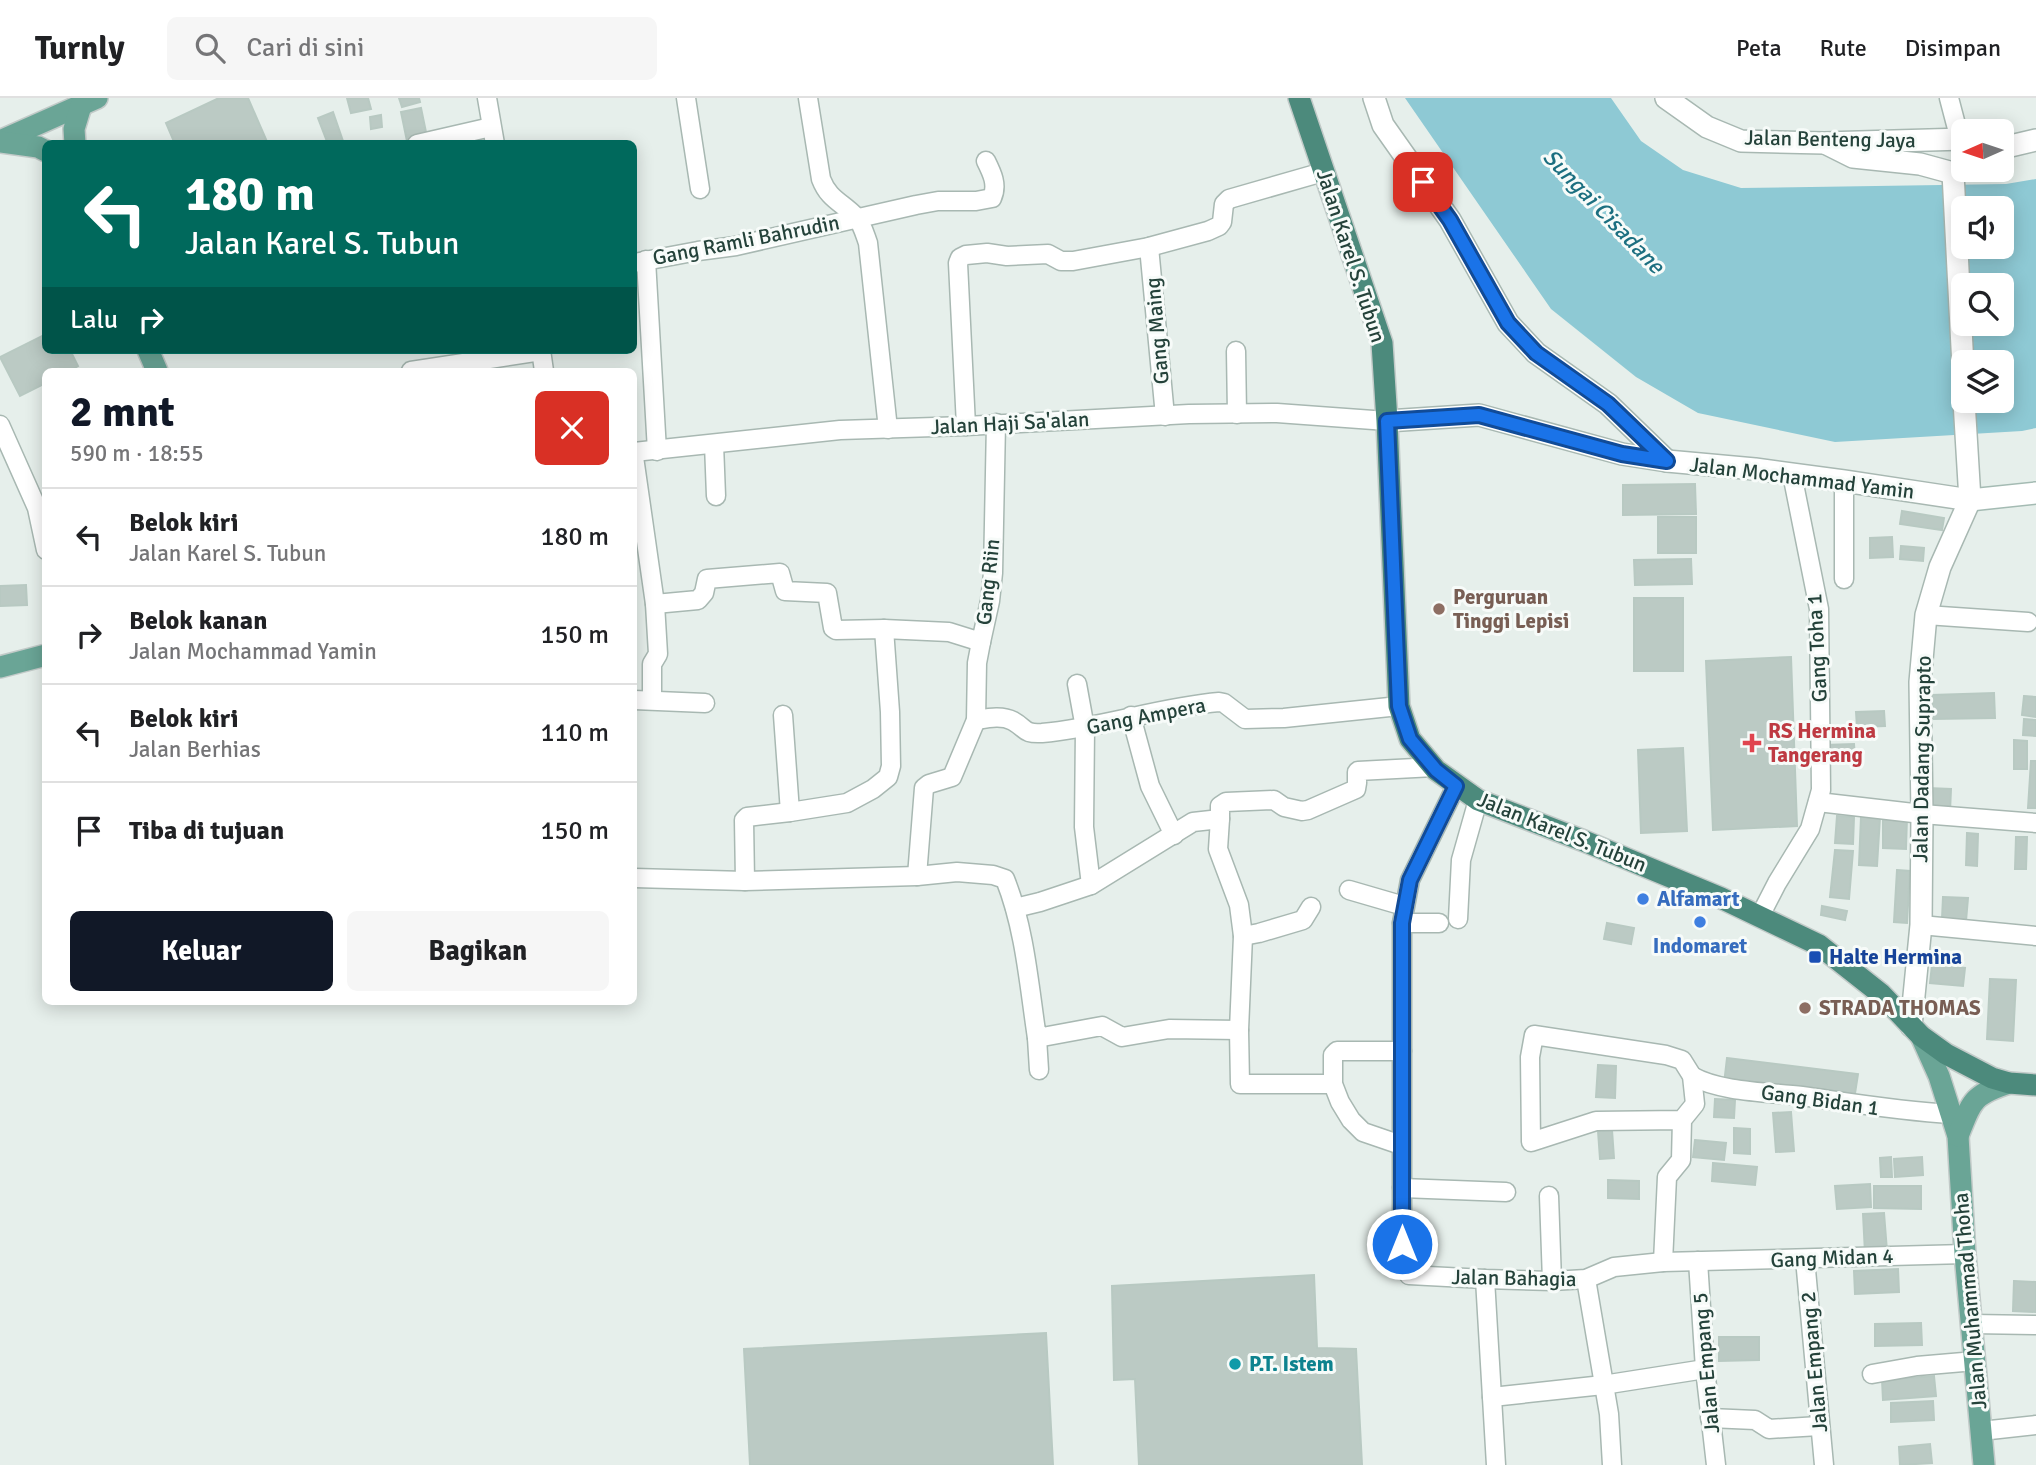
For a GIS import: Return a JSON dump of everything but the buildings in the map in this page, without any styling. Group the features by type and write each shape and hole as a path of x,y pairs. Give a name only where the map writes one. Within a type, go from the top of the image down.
{"highway":[{"name":"Jalan Karel S. Tubun","path":"1299,98 1382,344 1399,706 1410,739 1434,767 1478,800 1584,841 1760,916 1819,945 1881,994 1916,1031 1946,1054 1992,1078 2009,1083 2036,1085"}],"main road":[{"path":"0,142 89,102"},
{"path":"75,140 74,129 89,102"},
{"path":"0,142 42,149"},
{"path":"0,667 42,656"},
{"name":"Jalan Muhammad Thoha","path":"1916,1031 1933,1061 1958,1136 1965,1254 1984,1465"},
{"name":"Jalan Muhammad Thoha","path":"1958,1136 1974,1100 1985,1091 2009,1083"}],"street":[{"path":"451,140 493,135 487,98"},
{"path":"686,98 700,189"},
{"path":"808,98 824,187 830,196 859,218 868,243 888,429"},
{"path":"1374,98 1383,125 1450,220 1508,323 1536,353 1608,404 1667,461"},
{"name":"Jalan Benteng Jaya","path":"1666,98 1707,127 1741,141 1824,143 1951,139"},
{"path":"1949,98 1956,119"},
{"path":"2014,131 2036,127"},
{"path":"2014,145 2036,140"},
{"path":"1824,143 1853,157 1920,164 1951,172"},
{"name":"Gang Ramli Bahrudin","path":"640,261 736,246 939,201 992,198 995,188 986,161"},
{"path":"966,426 958,264 960,258 987,253 1007,256 1045,254 1068,261 1149,247 1208,232 1219,226 1224,204 1229,199 1324,172"},
{"path":"1957,182 1963,350"},
{"name":"Gang Maing","path":"1149,247 1165,416"},
{"path":"640,261 657,451"},
{"path":"1236,351 1237,414"},
{"path":"430,368 516,354"},
{"name":"Jalan Haji Sa'alan","path":"637,454 840,430 996,423 1277,413 1387,421"},
{"name":"Jalan Dadang Suprapto","path":"1916,1031 1921,925 1920,682 1927,615 1940,567 1970,500 1965,413"},
{"name":"Jalan Mochammad Yamin","path":"1387,421 1479,415 1622,454 1793,474 1970,500"},
{"name":"Gang Riin","path":"655,604 698,600 704,593 707,579 780,573 785,591 828,593 834,629 949,632 981,642 993,573 996,423"},
{"path":"0,425 37,508 42,531"},
{"path":"714,444 716,496"},
{"name":"Gang Toha 1","path":"1760,916 1811,829 1821,790 1819,610 1793,474"},
{"path":"637,476 655,604 658,654 652,664 652,700"},
{"path":"1844,481 1844,579"},
{"path":"1970,500 2036,493"},
{"path":"1927,615 2028,622"},
{"path":"745,881 744,820 752,815 847,803 873,789 888,777 891,766 890,712 884,629"},
{"path":"917,876 924,789 952,777 976,720 977,663 981,642"},
{"path":"1077,684 1085,728 1084,827 1091,885"},
{"path":"637,700 705,704"},
{"name":"Gang Ampera","path":"976,720 1005,719 1013,721 1028,733 1040,733 1085,728 1131,716 1219,702 1245,719 1284,718 1399,706"},
{"path":"783,715 790,812"},
{"path":"1131,716 1150,786 1174,835"},
{"path":"1333,1084 1240,1084 1243,936 1239,905 1219,849 1220,806 1226,802 1274,800 1293,810 1308,810 1356,789 1358,771 1434,767"},
{"name":"Jalan Bahagia","path":"1456,786 1410,880 1403,914 1402,1244 1409,1275 1552,1281 1586,1279 1614,1267 1698,1261"},
{"path":"1458,919 1461,860 1478,800"},
{"path":"1818,802 2036,823"},
{"path":"1015,908 1091,885 1193,822 1220,819"},
{"path":"637,878 745,881 917,876 957,872 1005,878 1015,908 1028,972 1039,1070"},
{"path":"1349,890 1403,914 1439,923"},
{"path":"1243,936 1303,920 1311,907"},
{"path":"1921,925 2036,936"},
{"path":"1037,1038 1102,1026 1122,1037 1169,1029 1239,1030"},
{"path":"1663,1262 1667,1177 1681,1160 1682,1120 1695,1104 1692,1076 1682,1060 1666,1055 1534,1035 1530,1057 1531,1142 1595,1121 1682,1120"},
{"path":"1401,1145 1363,1132 1351,1120 1333,1084 1332,1055 1335,1052 1402,1051"},
{"name":"Gang Bidan 1","path":"1692,1076 1706,1083 1735,1088 1897,1111 1951,1114"},
{"path":"1402,1188 1506,1192"},
{"path":"1549,1196 1552,1281"},
{"name":"Gang Midan 4","path":"1698,1261 1965,1254"},
{"name":"Jalan Empang 2","path":"1805,1259 1824,1465"},
{"name":"Jalan Empang 5","path":"1698,1261 1705,1369 1716,1465"},
{"path":"1485,1279 1496,1465"},
{"path":"1586,1279 1609,1414 1612,1465"},
{"path":"1972,1324 2036,1325"},
{"path":"1872,1374 1917,1366 1975,1361"},
{"path":"1492,1397 1603,1385 1705,1369"},
{"path":"1710,1418 1755,1420 1769,1429 1819,1426"},
{"path":"1981,1431 2036,1425"}],"water":[{"name":"Sungai Cisadane","path":"1405,98 1611,98 1641,141 1683,170 1741,188 2006,184 2036,179 2036,428 1835,442 1698,413 1636,377 1551,309"}],"place":[{"name":"Perguruan Tinggi Lepisi","path":"1439,609"},
{"name":"RS Hermina Tangerang","path":"1752,743"},
{"name":"Alfamart","path":"1643,899"},
{"name":"Indomaret","path":"1700,922"},
{"name":"Halte Hermina","path":"1815,957"},
{"name":"STRADA THOMAS","path":"1805,1008"},
{"name":"P.T. Istem","path":"1235,1364"}],"route":[{"path":"1402,1244 1404,906 1410,880 1456,786 1436,770 1410,739 1399,706 1387,421 1479,415 1622,454 1667,461 1608,404 1536,353 1508,323 1450,220 1423,182"}]}
